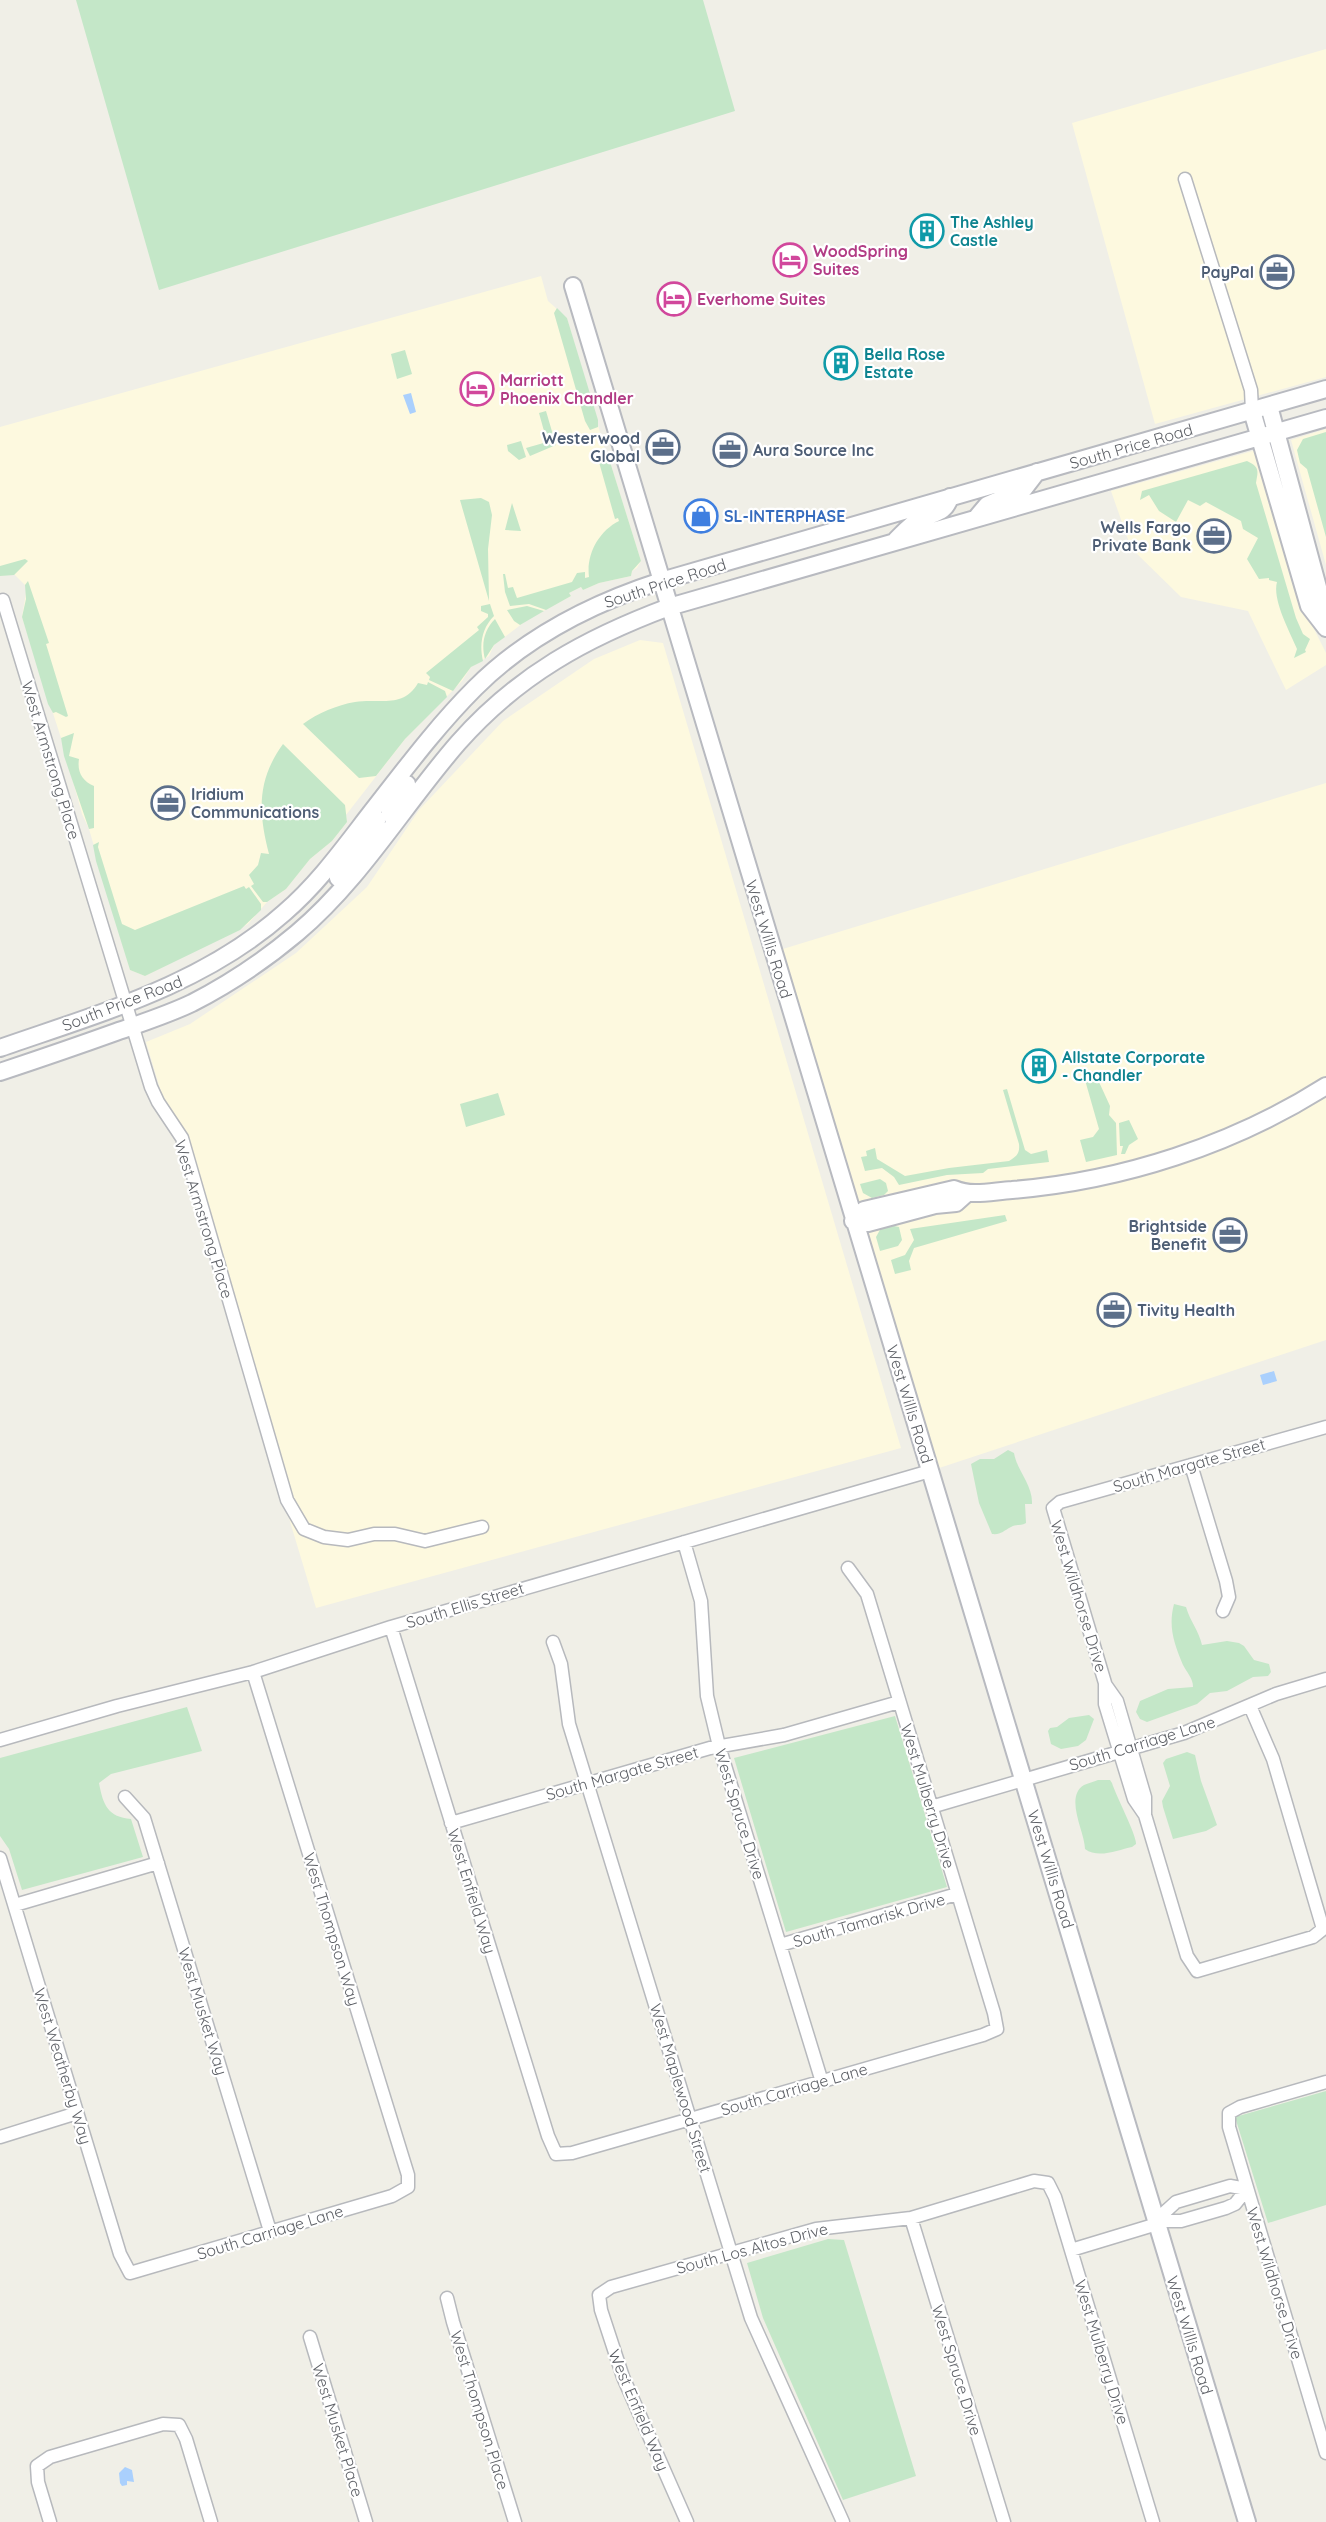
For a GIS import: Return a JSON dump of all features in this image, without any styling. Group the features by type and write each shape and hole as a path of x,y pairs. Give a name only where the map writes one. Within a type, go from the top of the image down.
{"main road":[{"name":"West Willis Road","path":"573,286 1247,2522"},
{"name":"South Price Road","path":"0,1048 125,1005 183,980 216,963 252,939 285,912 319,879 446,720 476,687 537,639 603,602 662,581 1326,389"},
{"path":"1269,406 1322,602 1325,627"},
{"path":"1252,411 1309,606 1325,627"},
{"name":"South Price Road","path":"0,1072 184,1006 228,982 298,932 349,880 459,742 517,688 579,645 669,607 1326,418"},
{"path":"976,519 987,505 1023,489 1037,472"},
{"path":"894,542 918,520 940,513 950,498"},
{"path":"395,823 390,812 396,798 432,748 446,720"},
{"path":"324,907 341,872 376,826 377,821 372,811"},
{"path":"853,1221 868,1224 934,1205 956,1203 966,1194 1065,1183 1146,1166 1240,1132 1296,1105 1326,1086"}],"street":[{"path":"1185,179 1251,390 1252,411"},
{"path":"1251,390 1269,406"},
{"name":"West Armstrong Place","path":"3,600 125,1005 158,1102 182,1138 287,1500 304,1529 324,1537 348,1540 374,1534 395,1534 425,1541 482,1527"},
{"name":"South Margate Street","path":"1053,1508 1060,1502 1326,1427"},
{"path":"1191,1465 1226,1581 1229,1597 1223,1611"},
{"name":"South Ellis Street","path":"0,1740 117,1706 253,1672 391,1627 930,1471"},
{"name":"West Wildhorse Drive","path":"1053,1508 1105,1683 1117,1701 1125,1750 1145,1797 1145,1815 1187,1956 1197,1971 1313,1937 1323,1929 1273,1759 1250,1706"},
{"name":"West Spruce Drive","path":"684,1542 701,1601 707,1695 719,1746 822,2082"},
{"name":"West Mulberry Drive","path":"848,1568 867,1594 997,2029"},
{"name":"West Enfield Way","path":"391,1627 548,2136 556,2154"},
{"name":"West Maplewood Street","path":"553,1642 561,1664 570,1725 751,2318 843,2522"},
{"name":"West Thompson Way","path":"253,1672 408,2175 408,2187"},
{"name":"South Carriage Lane","path":"931,1807 1184,1733 1276,1694 1326,1679"},
{"name":"South Margate Street","path":"451,1823 587,1782 719,1746 784,1735 899,1702"},
{"name":"West Musket Way","path":"126,1797 144,1818 270,2231"},
{"name":"West Weatherby Way","path":"0,1858 120,2254 130,2273"},
{"path":"15,1905 158,1863"},
{"name":"South Tamarisk Drive","path":"780,1945 957,1894"},
{"name":"South Carriage Lane","path":"556,2154 572,2153 822,2082 997,2029"},
{"name":"West Wildhorse Drive","path":"1326,2082 1240,2107 1229,2113 1229,2127 1326,2453"},
{"path":"0,2138 77,2113"},
{"name":"South Los Altos Drive","path":"599,2295 611,2287 816,2229 911,2218 1034,2181 1048,2183"},
{"name":"West Mulberry Drive","path":"1048,2183 1055,2197 1153,2522"},
{"path":"1071,2250 1156,2223 1180,2221 1226,2208 1235,2204 1247,2189 1230,2186 1176,2202 1156,2223"},
{"name":"South Carriage Lane","path":"130,2273 392,2196 408,2187"},
{"name":"West Spruce Drive","path":"911,2218 1004,2522"},
{"name":"West Enfield Way","path":"599,2295 601,2310 623,2377 687,2522"},
{"name":"West Thompson Place","path":"447,2298 515,2522"},
{"name":"West Musket Place","path":"310,2337 366,2522"},
{"path":"50,2522 38,2482 37,2466 50,2457 163,2424 179,2425 186,2439 211,2522"}],"shaded area":[{"path":"1326,49 1326,377 1155,424 1072,123"},
{"path":"541,276 548,301 567,318 606,453 641,561 637,568 632,571 631,576 599,583 583,590 581,587 569,593 571,596 527,620 494,645 489,656 471,667 462,681 405,739 346,815 347,822 332,841 310,859 286,889 267,902 248,924 145,976 130,970 89,829 82,814 61,738 22,617 27,587 13,573 0,576 0,427"},
{"path":"1326,429 1326,565 1291,440"},
{"path":"1256,450 1294,589 1326,653 1326,665 1286,690 1248,611 1181,597 1131,548 1111,491"},
{"path":"640,640 663,643 901,1448 316,1608 146,1042 190,1024 296,953 367,887 419,810 503,721 594,659"},
{"path":"1326,783 1326,1340 930,1471 773,952"}],"green space":[{"path":"76,0 703,0 735,111 159,290"},
{"path":"557,308 567,318 598,420 598,427 590,430 585,421 554,313"},
{"path":"405,350 412,374 397,379 391,354"},
{"path":"546,411 556,445 530,456 526,448 547,442 539,413"},
{"path":"1326,432 1326,537 1307,469 1300,463 1297,450 1303,439"},
{"path":"521,441 526,457 519,460 508,451 507,445"},
{"path":"606,453 611,465 641,561 632,571 631,576 599,583 583,590 581,587 569,593 571,596 546,610 529,604 510,606 505,592 503,574 505,574 508,588 513,587 517,598 572,582 577,573 585,572 585,578 589,577 590,560 595,544 605,531 619,521 618,518 615,519 597,455"},
{"path":"1247,461 1257,470 1256,483 1296,618 1303,634 1310,639 1306,652 1294,658 1297,649 1279,607 1277,582 1269,578 1259,579 1247,559 1258,538 1243,529 1241,521 1206,502 1200,506 1188,500 1176,522 1159,511 1149,495 1140,500 1142,491"},
{"path":"481,498 489,502 492,515 488,549 489,601 460,500"},
{"path":"512,503 521,531 505,530"},
{"path":"25,559 28,561 14,575 0,576 0,566"},
{"path":"28,581 49,643 46,644 68,716 66,717 56,712 53,713 48,704 22,617 26,599 25,585"},
{"path":"490,604 494,616 482,637 483,661 471,667 453,691 429,680 430,677 426,673 479,630 477,627 488,617 488,614 481,611 481,606"},
{"path":"527,606 544,611 520,625 514,621 507,610"},
{"path":"495,619 505,637 494,645 485,659 484,637"},
{"path":"428,682 445,691 447,697 405,739 376,776 359,778 303,724 321,713 348,703 398,699 412,691 418,683 427,685"},
{"path":"74,733 69,756 79,759 81,776 94,786 94,828 89,829 64,756 61,738"},
{"path":"283,744 345,805 347,822 332,841 310,859 286,889 267,902 263,902 251,886 254,884 249,875 258,865 261,853 269,854 263,824 262,797 268,770"},
{"path":"99,842 98,847 122,924 135,930 244,886 246,889 249,887 261,904 261,910 240,930 145,976 130,970 96,861 93,845"},
{"path":"1094,1071 1110,1106 1109,1115 1116,1123 1117,1155 1086,1162 1080,1140 1093,1137 1099,1129 1083,1073"},
{"path":"1007,1089 1025,1150 1031,1154 1047,1150 1049,1162 988,1169 983,1173 947,1175 899,1185 894,1177 882,1168 865,1171 861,1157 867,1156 866,1151 875,1148 877,1159 905,1176 1009,1161 1017,1154 1019,1144 1003,1090"},
{"path":"498,1093 505,1115 466,1127 460,1104"},
{"path":"1129,1120 1138,1139 1129,1145 1125,1154 1121,1154 1123,1146 1120,1146 1119,1123"},
{"path":"880,1179 886,1183 888,1191 884,1195 872,1198 863,1193 860,1184"},
{"path":"1005,1215 1007,1221 914,1248 909,1261 911,1270 895,1274 891,1260 905,1255 914,1240 910,1229"},
{"path":"889,1225 899,1227 902,1240 898,1246 880,1251 876,1237 881,1228"},
{"path":"1008,1450 1014,1453 1028,1484 1032,1504 1025,1504 1026,1523 992,1534 979,1503 971,1464 980,1459 994,1459"},
{"path":"1174,1604 1186,1607 1202,1645 1227,1641 1239,1643 1254,1660 1269,1664 1271,1672 1268,1676 1253,1677 1227,1691 1210,1693 1197,1704 1147,1722 1140,1719 1136,1712 1140,1701 1168,1689 1193,1687 1173,1635"},
{"path":"187,1707 202,1751 111,1774 99,1783 102,1798 112,1813 131,1819 143,1857 22,1890 9,1849 0,1836 0,1758"},
{"path":"1089,1715 1094,1719 1086,1740 1078,1746 1061,1749 1051,1744 1048,1731 1050,1728 1057,1727 1069,1718"},
{"path":"895,1716 947,1887 786,1932 734,1758"},
{"path":"1187,1752 1195,1755 1201,1781 1217,1825 1206,1831 1173,1839 1162,1801 1170,1786 1163,1763 1166,1759"},
{"path":"1098,1780 1110,1780 1112,1783 1135,1840 1136,1844 1132,1847 1102,1854 1085,1849 1077,1815 1076,1798 1078,1790 1084,1785"},
{"path":"1326,2091 1326,2205 1268,2223 1235,2117"},
{"path":"828,2239 844,2240 916,2476 843,2500 763,2318 747,2263"}],"water":[{"path":"411,393 416,412 410,414 403,395"},
{"path":"1274,1371 1277,1381 1263,1385 1260,1375"},
{"path":"125,2467 132,2470 134,2482 127,2481 127,2485 122,2486 119,2473"}],"place":[{"name":"The Ashley Castle","path":"927,231"},
{"name":"WoodSpring Suites","path":"790,260"},
{"name":"PayPal","path":"1277,272"},
{"name":"Everhome Suites","path":"674,299"},
{"name":"Bella Rose Estate","path":"841,363"},
{"name":"Marriott Phoenix Chandler","path":"477,389"},
{"name":"Westerwood Global","path":"663,447"},
{"name":"Aura Source Inc","path":"730,450"},
{"name":"SL-INTERPHASE","path":"701,516"},
{"name":"Wells Fargo Private Bank","path":"1214,536"},
{"name":"Iridium Communications","path":"168,803"},
{"name":"Allstate Corporate - Chandler","path":"1039,1066"},
{"name":"Brightside Benefit","path":"1230,1235"},
{"name":"Tivity Health","path":"1114,1310"}]}
